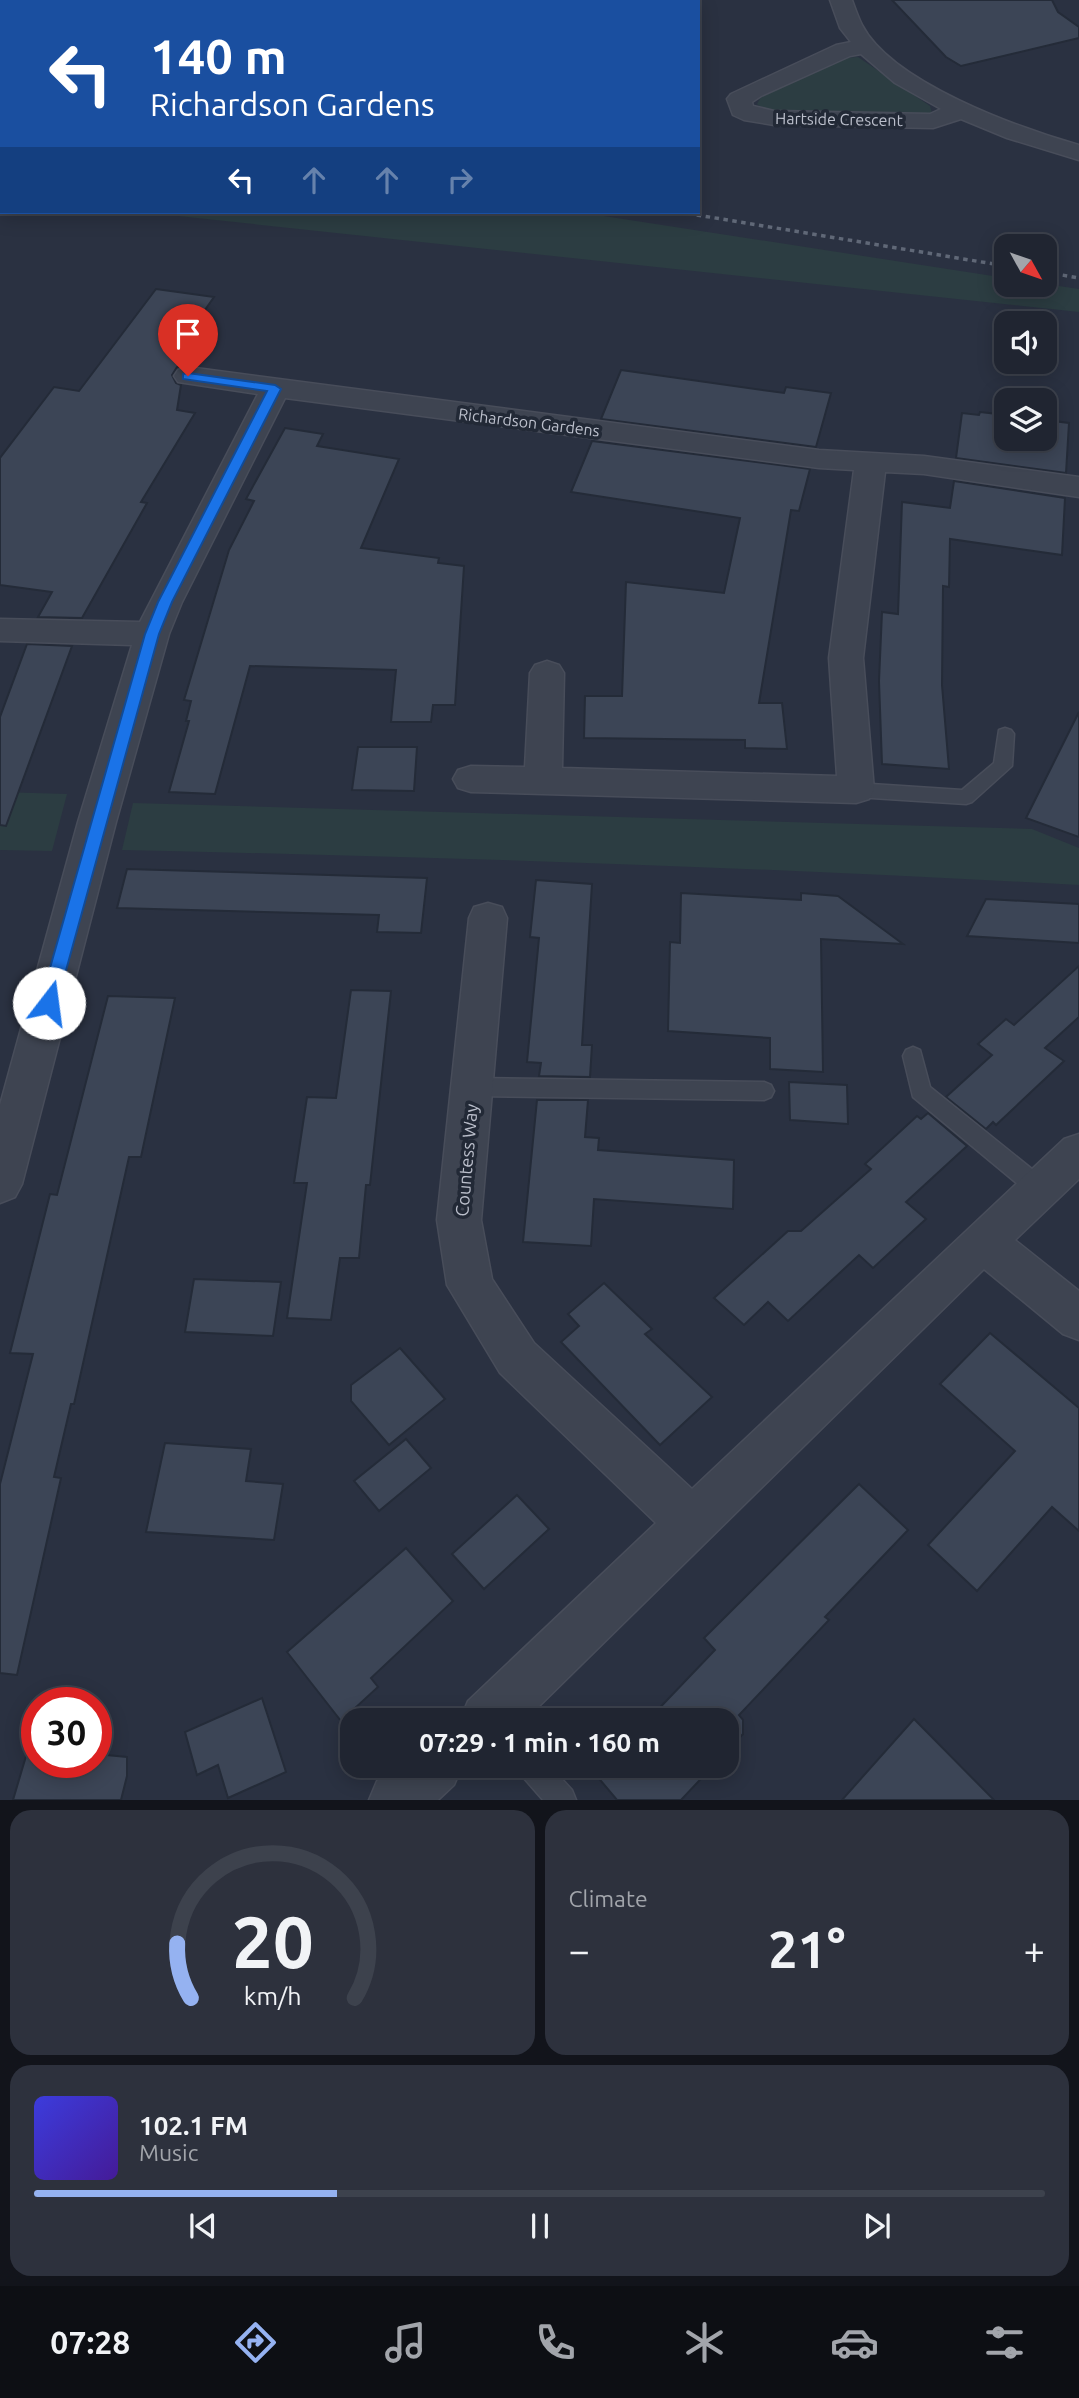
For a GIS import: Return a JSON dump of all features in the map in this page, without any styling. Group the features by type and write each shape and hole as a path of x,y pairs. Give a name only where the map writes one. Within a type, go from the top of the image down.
{"street":[{"path":"841,0 842,9 866,46 917,87 959,111 1039,143 1079,153"},
{"name":"Hartside Crescent","path":"866,46 844,50 753,90 739,99 742,110 753,115 774,118 933,121 959,111"},
{"name":"Richardson Gardens","path":"188,376 819,459 924,465 1079,487"},
{"path":"0,1184 97,822 152,634 165,602 275,389"},
{"path":"471,779 856,790 846,658 871,461"},
{"path":"0,630 152,634"},
{"path":"543,781 547,673"},
{"name":"Countess Way","path":"488,918 459,1220 470,1285 517,1358 692,1523"},
{"path":"502,1708 983,1241 1079,1152"},
{"path":"983,1241 1079,1320"},
{"path":"396,1800 421,1778"}],"lane":[{"path":"856,790 966,797 1003,766 1005,734"},
{"path":"913,1056 920,1091 1040,1188"},
{"path":"472,1087 764,1091"},
{"path":"543,1778 562,1800"}],"shaded area":[{"path":"858,57 930,106 932,113 923,117 783,114 766,111 757,104 761,97 844,58"},
{"path":"159,214 591,214 994,276 994,298 1057,298 1057,286 1079,289 1079,312"},
{"path":"0,792 67,794 52,851 0,850"},
{"path":"133,803 1032,829 1079,848 1079,885 600,863 122,850"}],"building":[{"path":"892,0 1052,0 1058,12 1079,27 1079,38 961,66 946,57"},
{"path":"156,289 214,297 189,333 184,365 177,367 172,375 176,383 181,385 177,410 195,413 141,502 147,503 82,618 38,617 52,592 0,585 0,458 54,387 79,391"},
{"path":"621,370 784,393 786,387 831,393 816,447 601,419"},
{"path":"980,412 994,414 994,451 1057,451 1057,422 1069,423 1066,473 956,458 962,413 979,415"},
{"path":"285,428 323,434 317,446 399,459 361,548 439,558 438,563 464,566 455,705 433,705 431,722 391,722 396,670 250,666 215,794 169,792 189,721 186,721 191,701 184,700 229,550 254,501 246,499"},
{"path":"592,441 810,469 799,511 791,510 759,703 782,703 787,749 745,748 745,740 584,738 585,696 622,696 626,582 724,593 740,518 571,492"},
{"path":"954,481 1065,498 1062,555 950,539 949,587 943,586 942,685 949,769 882,764 879,681 882,612 898,614 902,502 950,508"},
{"path":"27,644 72,646 6,826 0,825 0,717"},
{"path":"1079,712 1079,837 1026,818"},
{"path":"358,747 417,747 414,791 352,790"},
{"path":"127,869 427,878 421,933 377,932 379,915 117,908"},
{"path":"536,880 592,884 582,1045 592,1045 590,1077 539,1076 541,1063 527,1062 539,938 530,937"},
{"path":"681,893 801,900 801,893 838,896 903,944 821,939 823,1072 770,1069 770,1038 668,1031 670,942 680,943"},
{"path":"986,899 1079,904 1079,943 967,936"},
{"path":"1079,966 1079,1017 1045,1048 1064,1061 996,1125 993,1122 986,1129 946,1097 992,1055 978,1044 1006,1019 1014,1025"},
{"path":"351,990 391,991 370,1185 366,1185 359,1258 340,1258 331,1320 287,1318 307,1183 294,1183 307,1097 336,1098"},
{"path":"108,996 175,998 141,1157 129,1157 74,1404 71,1404 54,1477 61,1478 17,1675 0,1673 0,1484 33,1354 10,1353 50,1194 57,1195"},
{"path":"789,1082 847,1085 848,1124 790,1120"},
{"path":"537,1100 588,1100 585,1137 599,1138 598,1150 734,1160 733,1209 594,1199 591,1246 523,1242"},
{"path":"928,1113 967,1146 906,1202 926,1219 873,1268 859,1255 788,1321 768,1302 744,1325 714,1298 788,1231 801,1231 871,1169 865,1164 917,1116 921,1119"},
{"path":"194,1279 281,1282 273,1336 185,1332"},
{"path":"604,1283 652,1329 645,1334 712,1397 660,1445 561,1342 579,1326 568,1314"},
{"path":"990,1333 1079,1408 1079,1531 1052,1507 977,1591 928,1545 1015,1451 940,1384"},
{"path":"400,1348 445,1399 389,1445 351,1401 351,1385"},
{"path":"406,1439 431,1468 379,1511 354,1481"},
{"path":"165,1443 251,1449 246,1481 283,1484 274,1540 146,1532"},
{"path":"859,1484 908,1530 825,1617 829,1620 739,1715 739,1708 659,1708 715,1650 704,1638"},
{"path":"517,1495 549,1529 484,1589 452,1554"},
{"path":"406,1548 453,1601 371,1678 378,1687 355,1708 340,1708 340,1720 287,1652"},
{"path":"262,1698 286,1772 228,1798 218,1765 197,1775 185,1732"},
{"path":"739,1715 743,1720 743,1734 739,1738"},
{"path":"914,1719 994,1800 842,1800"},
{"path":"112,1756 127,1757 127,1776 121,1800 13,1800 21,1773 21,1778 112,1778"},
{"path":"599,1778 702,1778 681,1800 617,1800"}],"railway":[{"path":"691,214 994,264"},
{"path":"1057,274 1079,278"}],"route":[{"path":"49,1003 97,822 152,634 165,602 275,389 188,376"}]}
